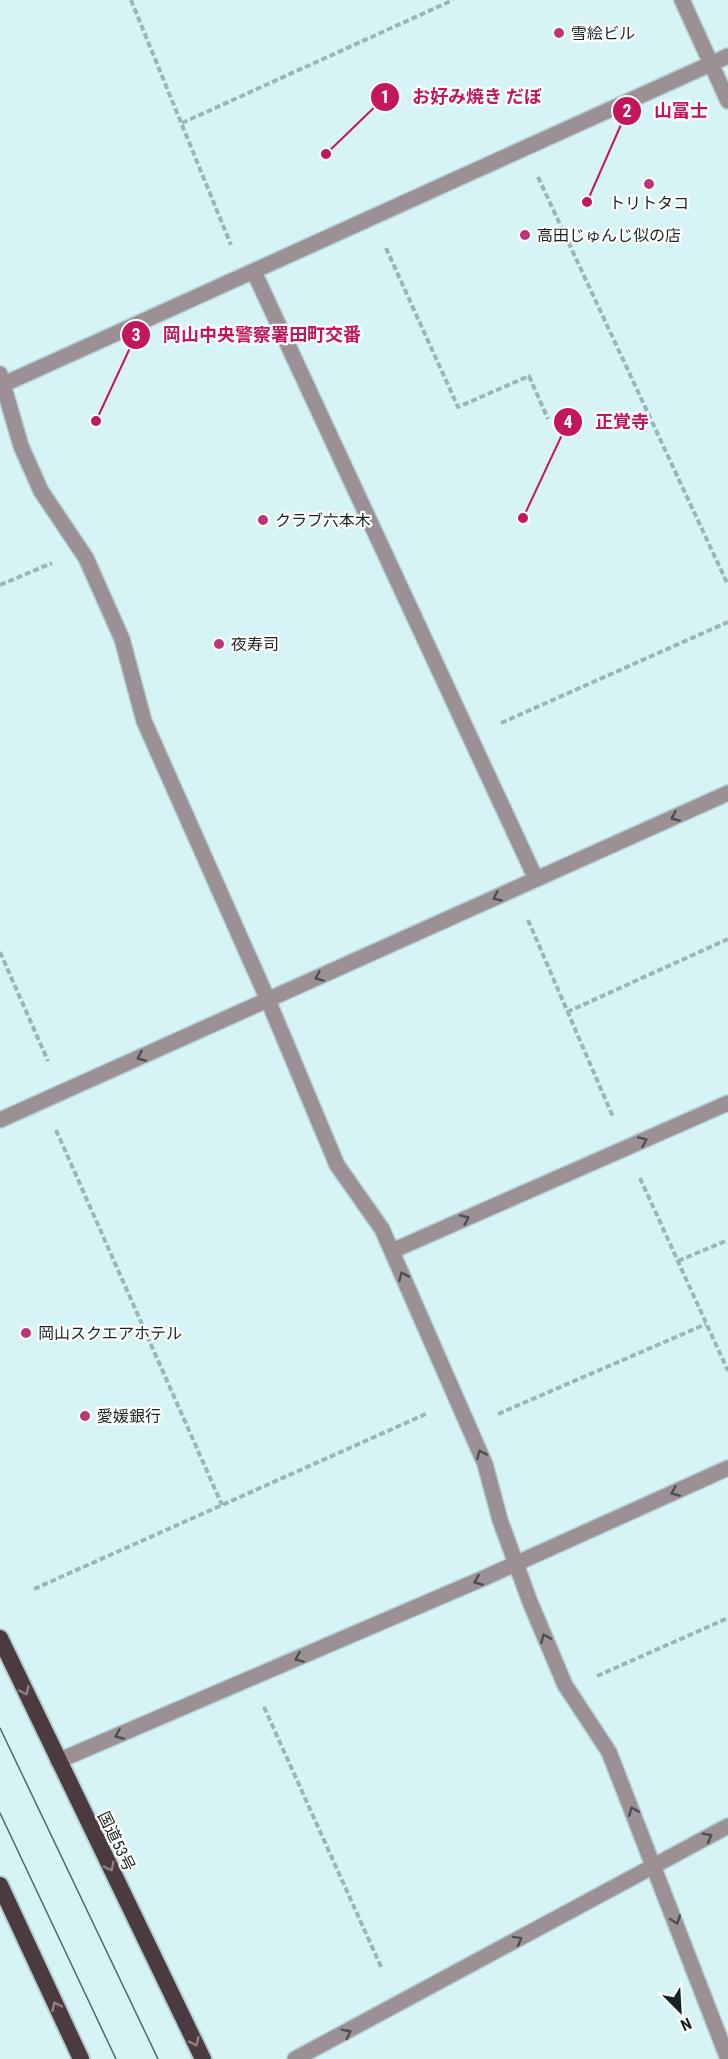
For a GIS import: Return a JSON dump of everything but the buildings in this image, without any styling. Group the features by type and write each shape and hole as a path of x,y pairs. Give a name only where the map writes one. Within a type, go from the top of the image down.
{"highway":[{"name":"国道53号","path":"0,1638 203,2059"},
{"path":"0,1885 81,2059"}],"street":[{"path":"682,0 728,100"},
{"path":"728,56 249,274 1,382 21,446 41,491 86,558 122,639 144,721 268,1000 337,1165 382,1229 485,1464 500,1520 565,1685 609,1752 655,1865 728,2059"},
{"path":"249,274 536,879"},
{"path":"0,1120 728,793"},
{"path":"392,1251 728,1103"},
{"path":"58,1761 517,1564 728,1468"},
{"path":"294,2059 728,1826"}],"path":[{"path":"131,0 182,123 249,274"},
{"path":"182,123 453,0"},
{"path":"525,148 728,585"},
{"path":"372,217 458,407 529,376 548,419"},
{"path":"0,585 55,561"},
{"path":"470,736 728,622"},
{"path":"514,889 627,1148 728,1371"},
{"path":"567,1012 728,939"},
{"path":"0,952 62,1092"},
{"path":"43,1101 222,1505"},
{"path":"678,1262 728,1240"},
{"path":"497,1414 706,1324"},
{"path":"34,1589 434,1411"},
{"path":"594,1677 728,1618"},
{"path":"252,1678 382,1970"}],"tram line":[{"path":"0,1728 158,2059"},
{"path":"0,1813 116,2059"}],"place":[{"name":"雪絵ビル","path":"559,33"},
{"name":"お好み焼き だぼ","path":"326,154"},
{"name":"トリトタコ","path":"649,184"},
{"name":"山冨士","path":"587,202"},
{"name":"高田じゅんじ似の店","path":"525,235"},
{"name":"岡山中央警察署田町交番","path":"96,421"},
{"name":"正覚寺","path":"523,518"},
{"name":"クラブ六本木","path":"263,520"},
{"name":"夜寿司","path":"219,644"},
{"name":"岡山スクエアホテル","path":"26,1333"},
{"name":"愛媛銀行","path":"85,1416"}]}
